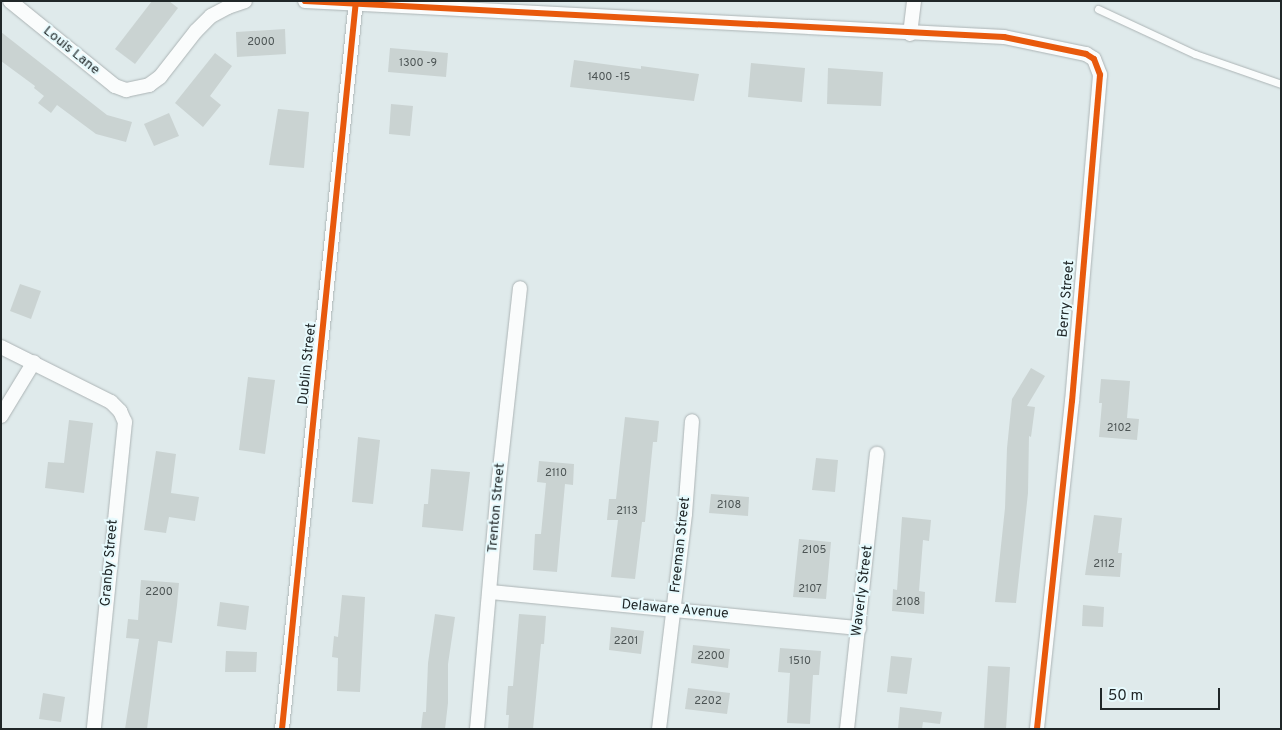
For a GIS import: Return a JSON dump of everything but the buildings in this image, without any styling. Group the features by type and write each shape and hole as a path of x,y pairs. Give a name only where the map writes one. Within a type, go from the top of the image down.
{"street":[{"name":"Louis Lane","path":"10,1 115,86 126,90 149,85 160,77 196,31 211,16 245,1"},
{"name":"Berry Street","path":"306,1 809,26 910,34 1022,39 1086,54 1094,59 1099,67 1100,75 1071,410 1037,729"},
{"path":"910,34 914,1"},
{"name":"Dublin Street","path":"282,729 356,2"},
{"name":"Trenton Street","path":"477,729 499,478 520,288"},
{"path":"1,347 34,362 1,416"},
{"name":"Granby Street","path":"34,362 111,402 120,411 125,422 94,729"},
{"name":"Freeman Street","path":"659,729 674,610 692,421"},
{"name":"Waverly Street","path":"847,729 877,454"},
{"name":"Delaware Avenue","path":"490,592 859,628"}],"lane":[{"path":"1098,9 1195,54 1281,84"}],"cycle path":[{"path":"305,1 1004,37 1086,54 1094,59 1100,75 1072,401 1037,729"},
{"path":"282,729 356,1"}]}
